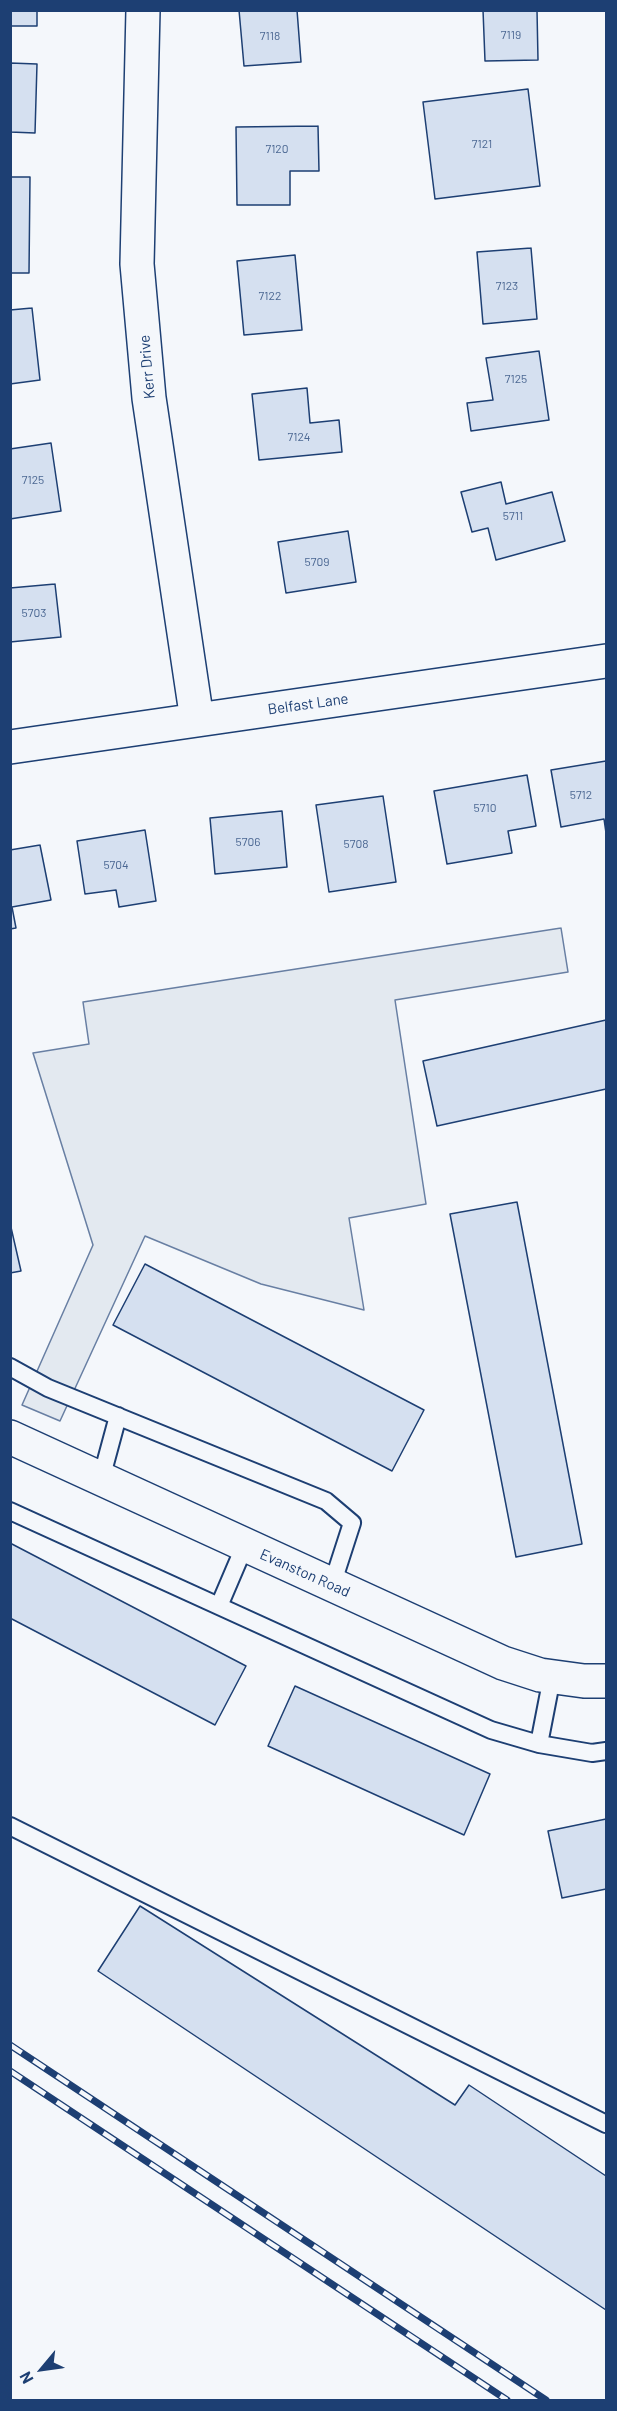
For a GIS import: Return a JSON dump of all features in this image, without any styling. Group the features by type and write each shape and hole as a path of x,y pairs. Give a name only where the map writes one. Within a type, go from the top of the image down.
{"street":[{"name":"Kerr Drive","path":"143,10 137,264 149,398 197,720"},
{"name":"Belfast Lane","path":"10,747 606,661"},
{"name":"Evanston Road","path":"10,1437 503,1663 552,1677 606,1681"}],"lane":[{"path":"10,1368 48,1388 326,1501 352,1523 332,1585"},
{"path":"101,1479 118,1416"},
{"path":"10,1511 491,1730 539,1744 592,1753 606,1751"},
{"path":"219,1606 245,1545"},
{"path":"539,1744 552,1677"},
{"path":"10,1826 606,2124"}],"shaded area":[{"path":"561,928 568,972 395,1000 426,1204 349,1218 364,1310 261,1284 145,1236 60,1421 22,1405 93,1245 33,1053 89,1044 83,1002"}],"building":[{"path":"10,10 37,10 37,26 10,26"},
{"path":"239,10 297,10 301,62 244,66"},
{"path":"483,10 537,10 538,60 485,61"},
{"path":"10,63 37,64 35,133 10,132"},
{"path":"528,89 540,186 435,199 423,102"},
{"path":"318,126 319,171 290,171 290,205 237,205 236,127"},
{"path":"10,177 30,177 29,273 10,273"},
{"path":"531,248 537,319 483,324 477,252"},
{"path":"295,255 302,330 244,335 237,261"},
{"path":"32,308 40,380 10,384 10,310"},
{"path":"539,351 549,420 471,431 467,403 493,400 486,358"},
{"path":"307,388 310,423 339,420 342,452 259,460 252,394"},
{"path":"51,443 61,511 10,519 10,449"},
{"path":"501,482 506,504 552,492 565,541 496,560 488,528 472,532 461,492"},
{"path":"348,531 356,582 286,593 278,542"},
{"path":"55,584 61,637 10,642 10,588"},
{"path":"606,761 606,833 604,819 561,827 551,770"},
{"path":"527,775 536,826 508,831 512,853 447,864 434,791"},
{"path":"383,796 396,882 329,892 316,805"},
{"path":"282,811 287,867 215,874 210,818"},
{"path":"145,830 156,901 119,907 116,890 85,894 77,841"},
{"path":"40,845 51,900 12,907 16,928 10,929 10,850"},
{"path":"606,1020 606,1089 437,1126 423,1061"},
{"path":"517,1202 582,1544 516,1557 450,1214"},
{"path":"10,1223 21,1271 10,1273"},
{"path":"145,1264 424,1410 392,1471 113,1325"},
{"path":"10,1543 246,1666 215,1725 10,1618"},
{"path":"295,1686 490,1774 464,1835 268,1746"},
{"path":"606,1819 606,1889 562,1898 548,1831"},
{"path":"140,1906 455,2105 469,2085 606,2176 606,2310 98,1971"}],"railway":[{"path":"10,2045 546,2400"},
{"path":"10,2071 507,2400"}]}
